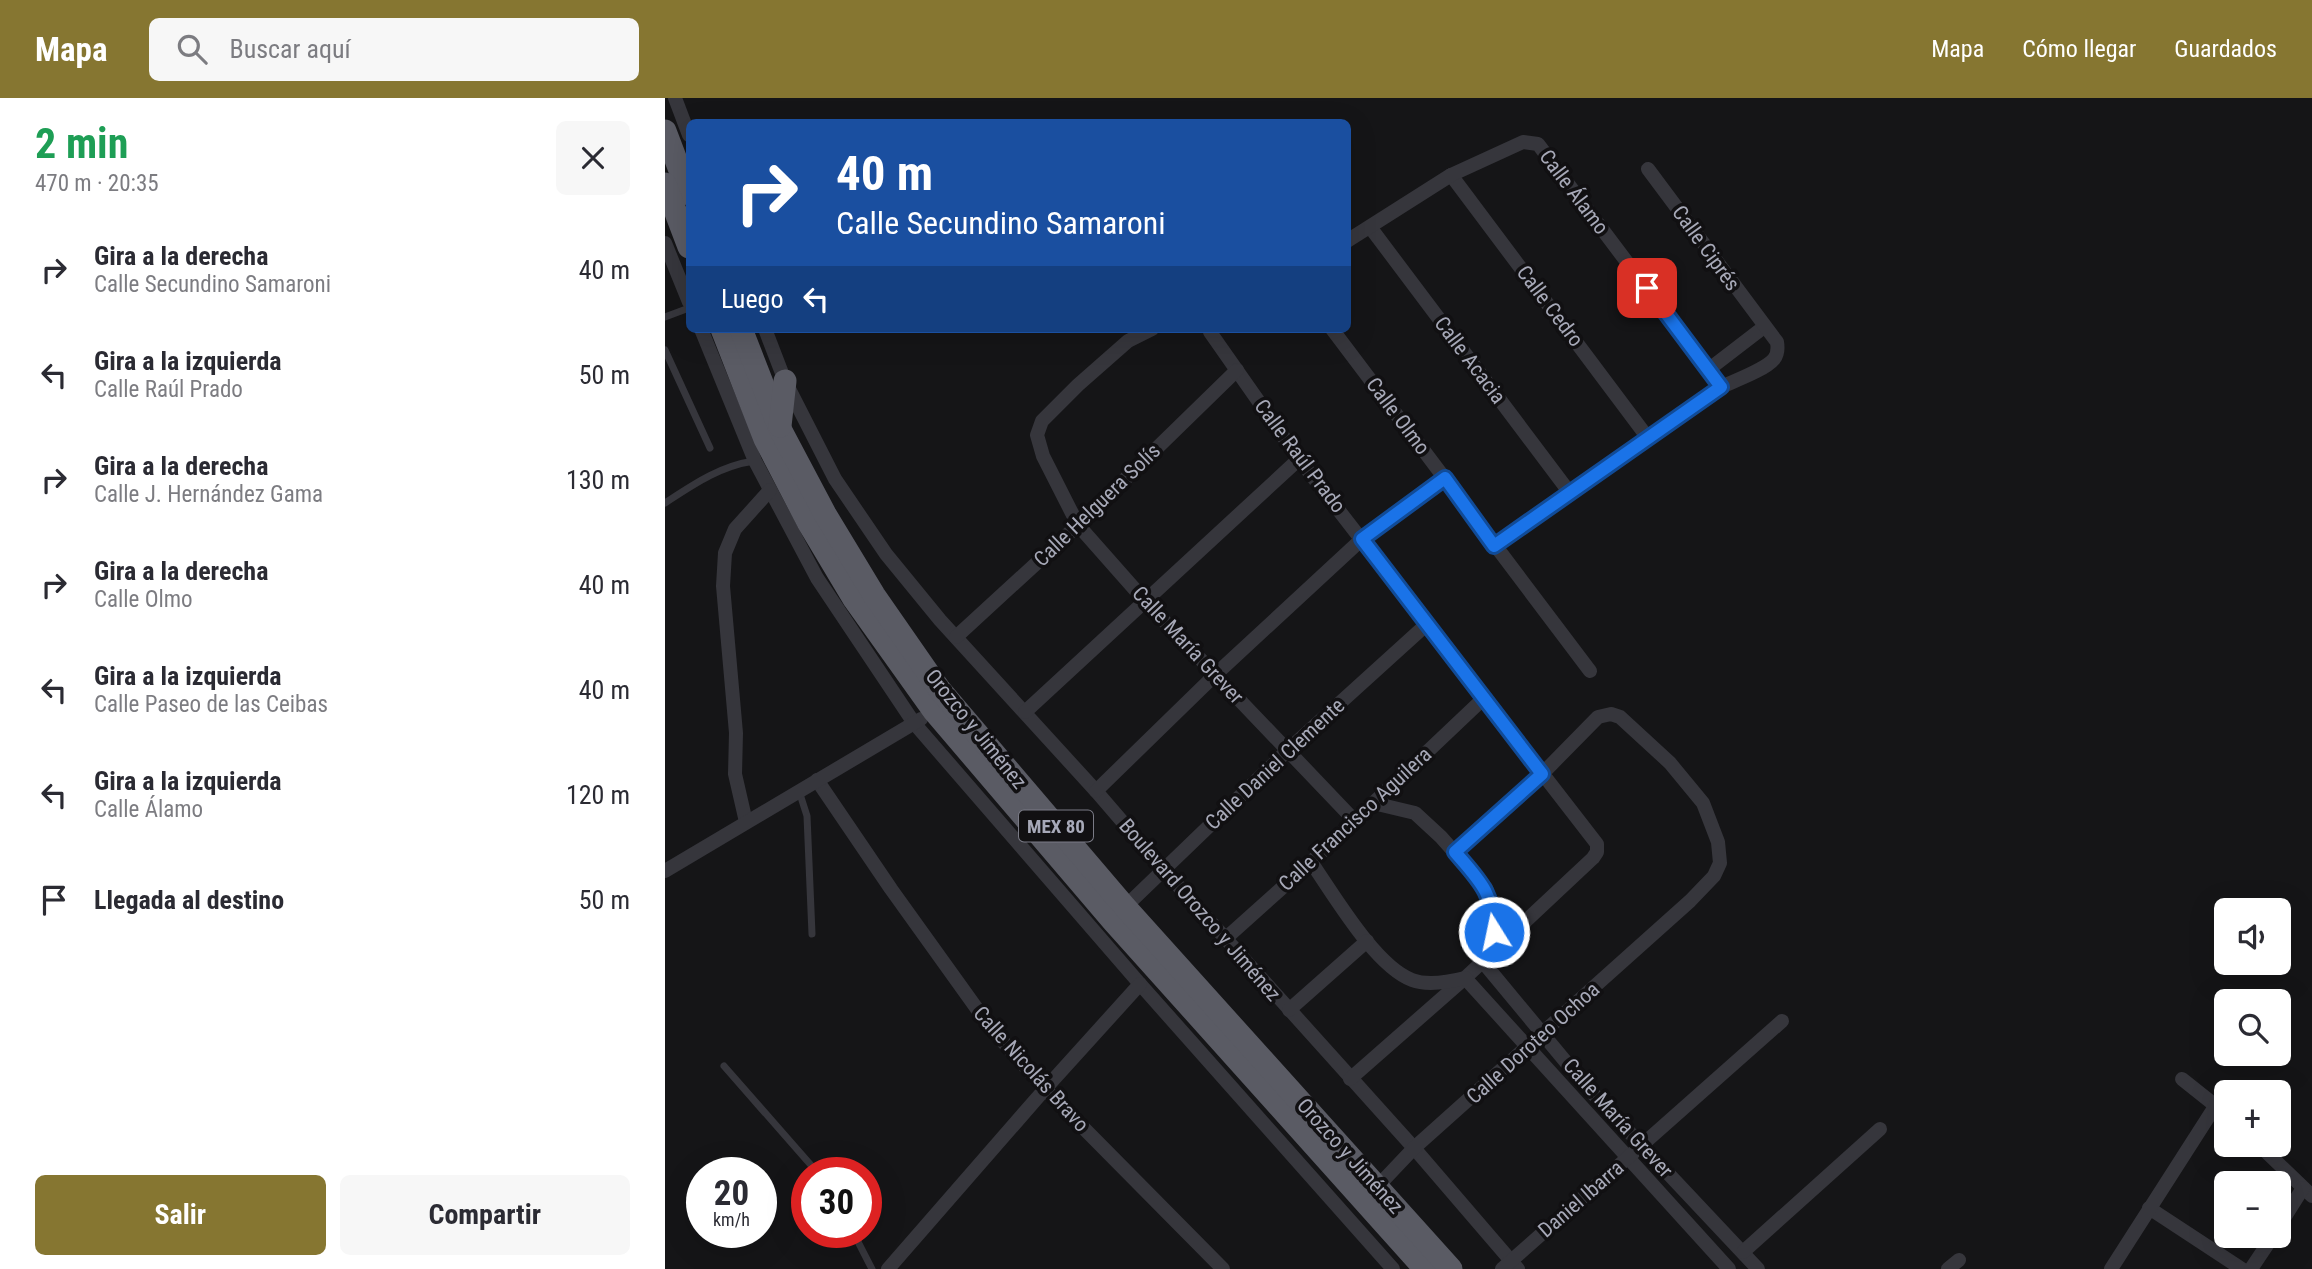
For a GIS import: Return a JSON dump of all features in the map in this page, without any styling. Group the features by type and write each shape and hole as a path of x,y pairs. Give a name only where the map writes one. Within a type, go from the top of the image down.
{"highway":[{"path":"665,131 686,186"},
{"path":"665,184 681,253"},
{"name":"Orozco y Jiménez","path":"724,333 765,439 808,522 854,598 934,711 1112,921 1425,1269"},
{"name":"Orozco y Jiménez","path":"743,333 780,429 825,514 874,595 940,690 1125,907 1451,1269"},
{"path":"780,429 785,381"}],"street":[{"path":"675,98 686,127"},
{"name":"Calle Álamo","path":"1451,175 1523,142 1538,144 1721,387"},
{"name":"Calle Ciprés","path":"1648,169 1777,342 1775,359 1746,377 1721,387"},
{"path":"1351,239 1451,175"},
{"name":"Calle Cedro","path":"1451,175 1648,438"},
{"name":"Calle Acacia","path":"1370,227 1570,493"},
{"path":"665,243 681,253 686,284"},
{"path":"1708,370 1764,327"},
{"path":"703,333 755,461 817,578 914,723 1140,984 1393,1269"},
{"name":"Boulevard Orozco y Jiménez","path":"767,333 785,381 835,479 886,554 956,637 1414,1148 1510,1266"},
{"name":"Calle María Grever","path":"1144,333 1128,341 1042,421 1037,435 1043,456 1078,525 1146,602 1354,820"},
{"name":"Calle Raúl Prado","path":"1211,333 1299,459 1597,844 1597,852 1593,858 1484,960"},
{"name":"Calle Olmo","path":"1335,333 1590,671"},
{"name":"Calle Helguera Solís","path":"956,637 1078,525 1237,370"},
{"path":"1494,546 1721,387"},
{"path":"1025,712 1299,459"},
{"path":"1096,791 1215,675 1362,539 1445,478"},
{"path":"746,822 735,774 736,733 723,586 725,553 735,529 770,490"},
{"name":"Calle Daniel Clemente","path":"1125,907 1288,750 1427,624"},
{"name":"Calle Francisco Aguilera","path":"1225,939 1311,862 1484,698"},
{"path":"665,871 934,711"},
{"name":"Calle Doroteo Ochoa","path":"1378,1186 1414,1148 1690,901 1714,876 1720,863 1718,842 1703,803 1670,763 1620,716 1611,714 1598,717 1542,774 1455,852"},
{"name":"Calle Nicolás Bravo","path":"817,780 989,1027 1045,1089 1223,1269"},
{"path":"1350,1079 1484,960 1494,932 1494,916 1486,888 1455,852 1415,813 1373,803"},
{"path":"1311,862 1367,941 1389,967 1413,981 1445,983 1465,978"},
{"path":"1289,1010 1367,941"},
{"name":"Calle María Grever","path":"1484,960 1585,1085 1758,1269"},
{"name":"Calle María Grever","path":"1465,978 1730,1269"},
{"path":"888,1269 1140,984"},
{"name":"Daniel Ibarra","path":"1510,1266 1782,1021"},
{"path":"2182,1079 2214,1104"},
{"path":"2111,1269 2149,1208 2214,1120"},
{"path":"1743,1252 1880,1129"},
{"path":"2272,1157 2308,1192 2291,1212"},
{"path":"2149,1208 2242,1269"},
{"path":"2251,1269 2265,1248"}],"lane":[{"path":"665,317 686,309"},
{"path":"665,349 710,447"},
{"path":"665,503 699,480 720,470 755,461"},
{"path":"799,790 807,816 812,934"},
{"path":"724,1066 804,1157"},
{"path":"862,1248 873,1269"}],"route":[{"path":"1494,932 1494,916 1486,888 1455,852 1542,774 1362,539 1445,478 1494,546 1721,387 1647,288"}]}
